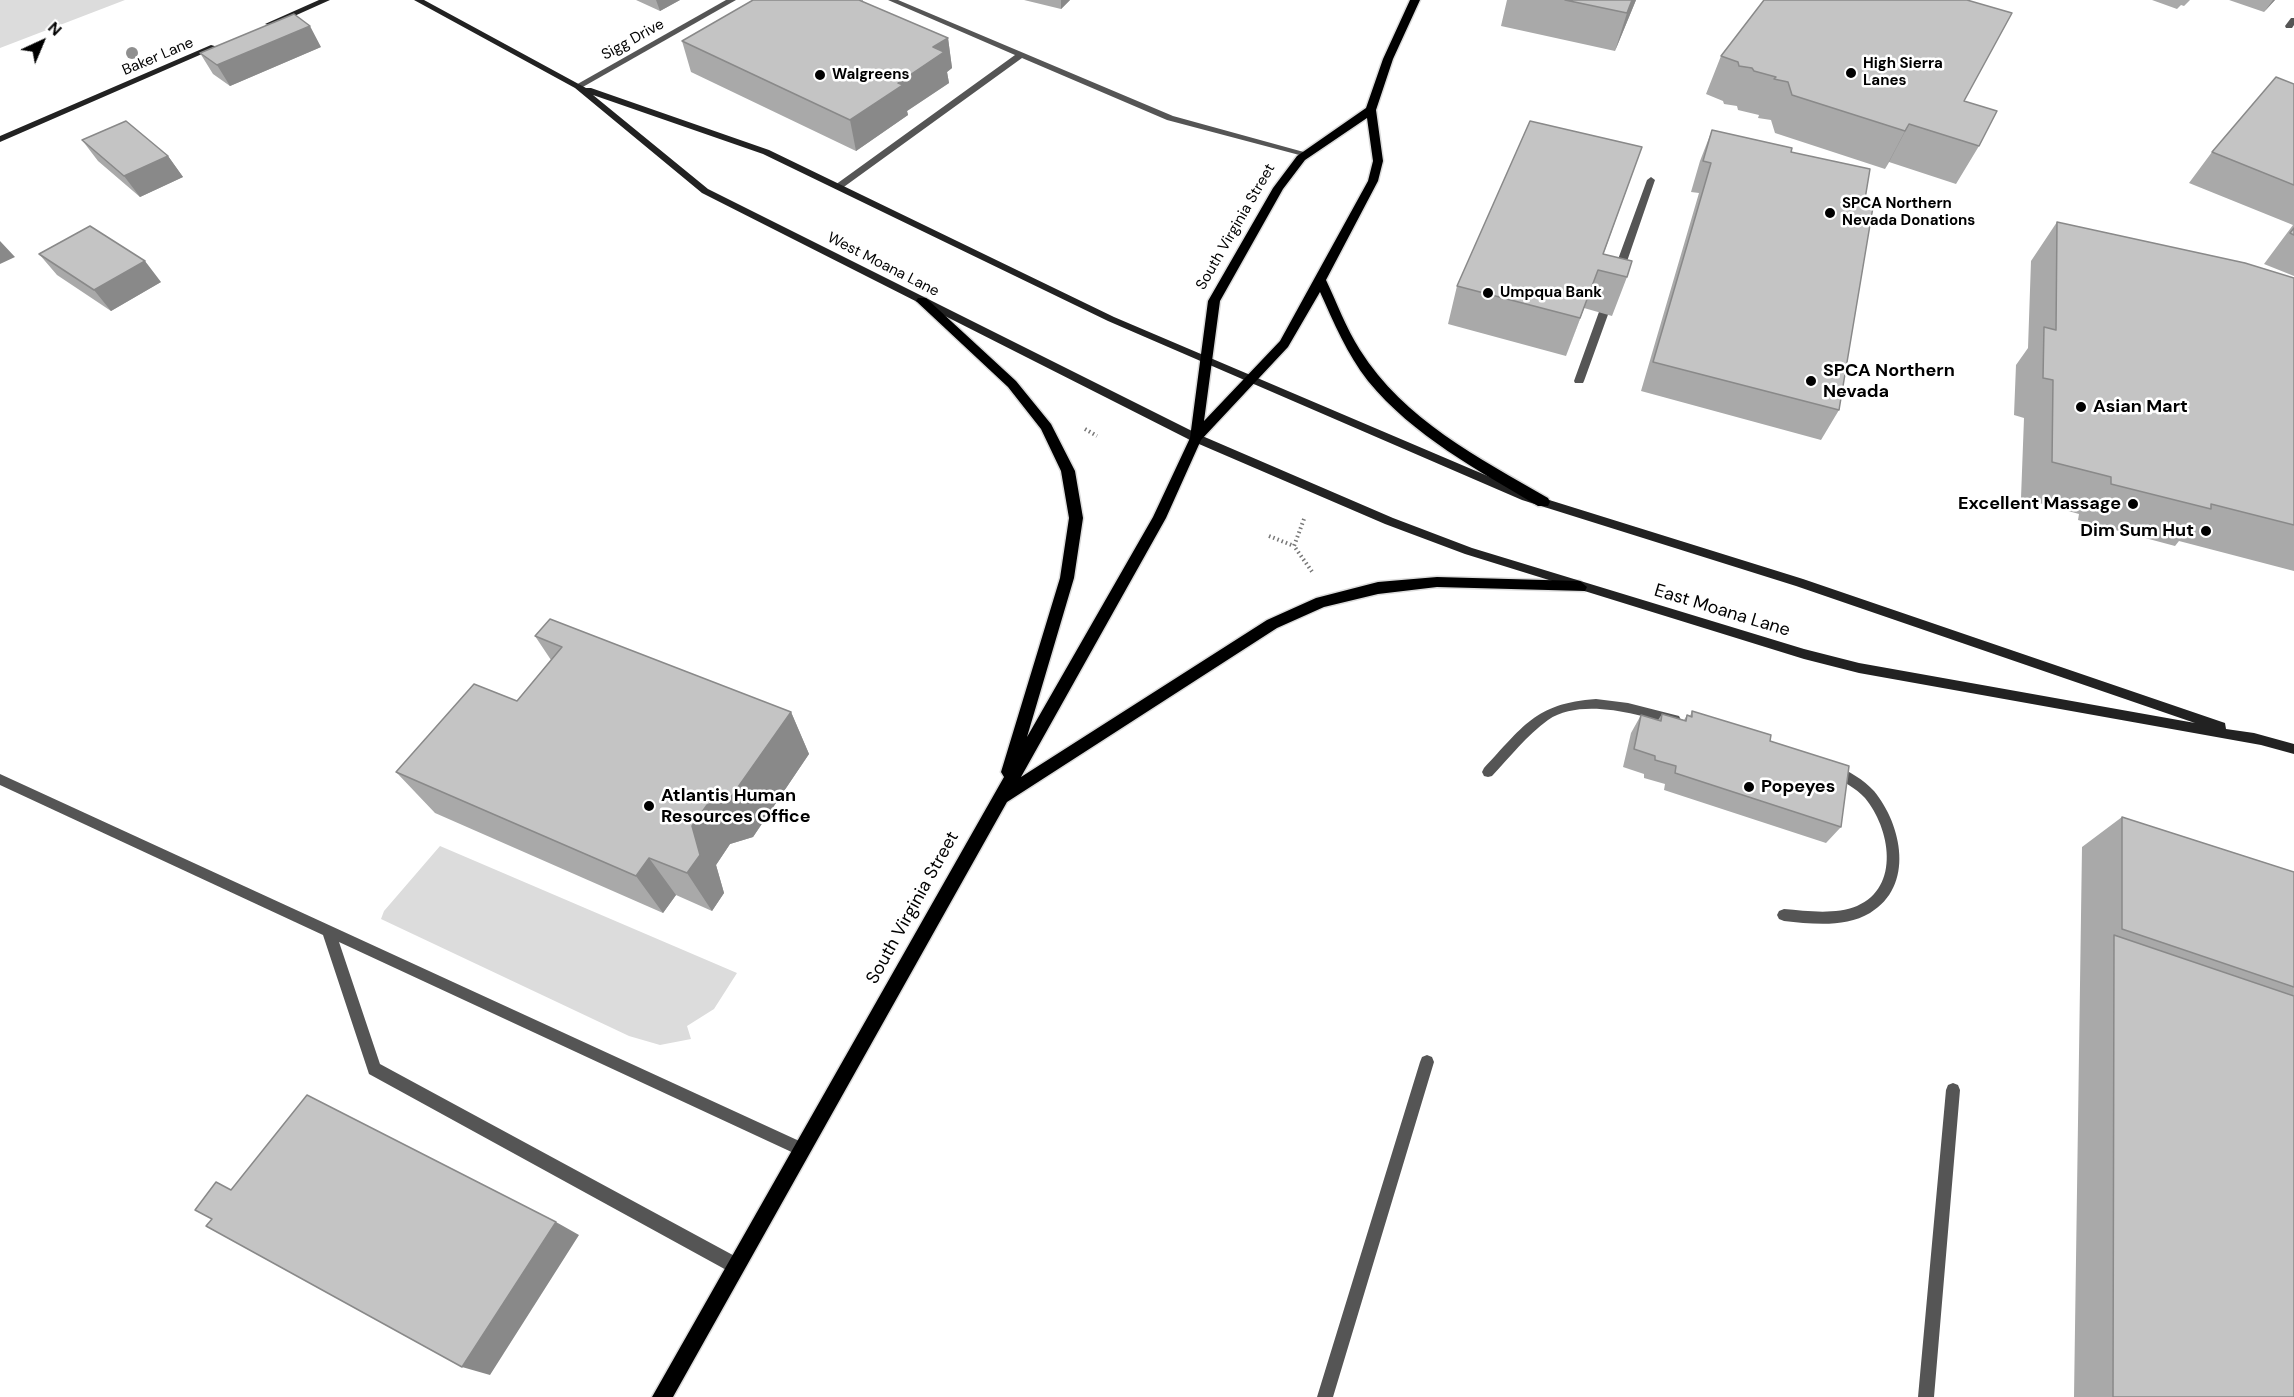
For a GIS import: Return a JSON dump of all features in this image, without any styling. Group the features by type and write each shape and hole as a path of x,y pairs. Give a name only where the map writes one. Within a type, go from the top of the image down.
{"main road":[{"path":"261,28 326,0"},
{"name":"West Moana Lane","path":"418,0 578,86 736,140 1104,316 1231,371"},
{"name":"South Virginia Street","path":"662,1397 1159,518 1196,438 1284,344 1320,280 1373,181 1378,161 1371,110 1388,59 1415,0"},
{"name":"Baker Lane","path":"1,137 218,46"},
{"name":"West Moana Lane","path":"578,86 705,191 1196,438"},
{"name":"South Virginia Street","path":"1196,438 1214,302 1278,188 1307,154 1371,110"},
{"path":"1320,280 1354,351 1380,387 1408,417 1452,448 1543,502"},
{"path":"922,301 1012,384 1046,427 1068,471 1075,509 1076,518 1067,578 1001,798"},
{"name":"East Moana Lane","path":"1231,371 1380,436 1543,502 1799,582 2260,740 2294,749"},
{"name":"East Moana Lane","path":"1196,438 1389,521 1469,551 1804,654 1859,668 2260,740"},
{"path":"1001,798 1272,624 1321,602 1378,588 1437,582 1580,587"}],"street":[{"name":"Sigg Drive","path":"578,86 732,0"},
{"path":"892,0 1170,118 1307,154"},
{"path":"838,187 1022,54"},
{"path":"1615,281 1651,180"},
{"path":"1579,381 1611,292"},
{"path":"1488,772 1547,714 1584,705 1628,706 1683,723"},
{"path":"1784,915 1822,918 1864,910 1881,898 1891,882 1894,850 1884,813 1867,792 1825,765"},
{"path":"0,779 803,1150"},
{"path":"328,930 374,1069 736,1266"},
{"path":"1325,1397 1427,1062"},
{"path":"1926,1397 1953,1090"}],"path":[{"path":"1294,546 1307,511"},
{"path":"1269,536 1294,546 1316,576"}],"shaded area":[{"path":"0,0 125,0 0,48"},
{"path":"440,846 737,973 714,1009 687,1026 691,1039 660,1045 629,1036 381,919 384,911"}],"building":[{"name":"Walgreens","path":"753,0 859,0 948,38 933,47 944,52 898,83 903,85 850,120 682,41"},
{"path":"1565,0 1632,0 1627,13"},
{"name":"High Sierra Lanes","path":"1764,0 1967,0 2012,13 1964,101 1997,111 1979,146 1909,124 1905,131 1792,95 1788,82 1774,79 1776,77 1754,71 1752,68 1739,66 1738,62 1721,56"},
{"path":"294,14 310,26 217,65 200,53"},
{"path":"2276,77 2294,84 2294,185 2212,152"},
{"path":"126,121 168,156 124,176 82,140"},
{"path":"1530,121 1642,147 1603,254 1632,261 1627,277 1598,270 1580,318 1457,286"},
{"path":"1712,130 1792,148 1791,152 1870,169 1865,199 1874,201 1839,410 1653,362 1711,163 1703,161"},
{"path":"2057,222 2245,263 2294,278 2294,525 2211,504 2211,509 2111,484 2111,477 2052,462 2053,380 2043,378 2044,327 2056,330"},
{"path":"90,226 145,261 94,290 39,254"},
{"path":"550,619 791,712 731,797 707,805 692,826 700,855 687,873 649,858 636,876 396,772 474,684 517,701 562,647 535,636"},
{"name":"Popeyes","path":"1692,711 1771,735 1770,741 1849,766 1841,827 1675,773 1676,766 1655,760 1655,756 1634,749 1641,715 1661,721 1662,714 1686,721 1687,715 1692,717"},
{"path":"2122,817 2294,872 2294,987 2122,929"},
{"path":"2114,935 2294,996 2294,1397 2113,1397"},
{"path":"307,1095 556,1222 462,1367 206,1226 212,1219 195,1210 216,1182 231,1190"}],"place":[{"name":"High Sierra Lanes","path":"1851,73"},
{"name":"Walgreens","path":"820,75"},
{"name":"SPCA Northern Nevada Donations","path":"1830,213"},
{"name":"Umpqua Bank","path":"1488,293"},
{"name":"SPCA Northern Nevada","path":"1811,381"},
{"name":"Asian Mart","path":"2081,407"},
{"name":"Excellent Massage","path":"2133,504"},
{"name":"Dim Sum Hut","path":"2206,531"},
{"name":"Popeyes","path":"1749,787"},
{"name":"Atlantis Human Resources Office","path":"649,806"}]}
